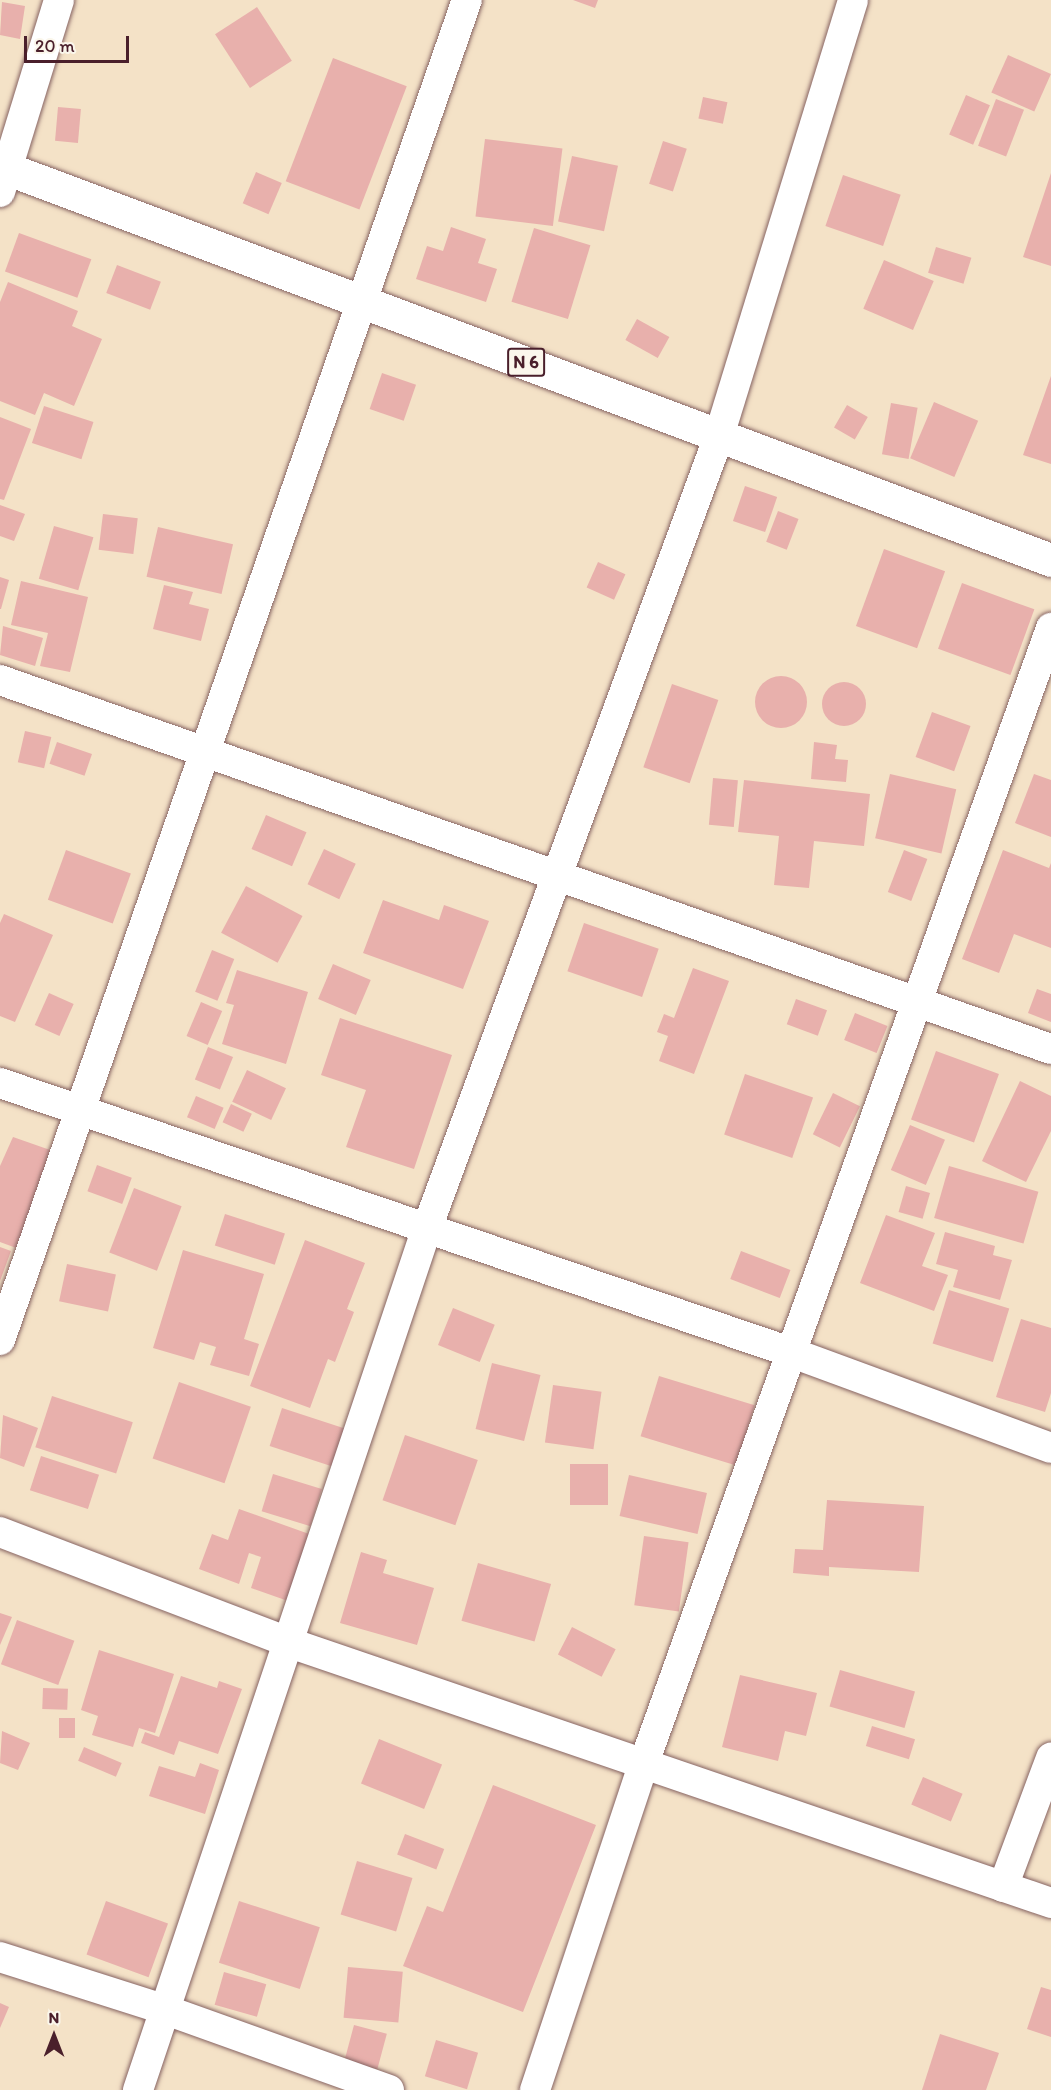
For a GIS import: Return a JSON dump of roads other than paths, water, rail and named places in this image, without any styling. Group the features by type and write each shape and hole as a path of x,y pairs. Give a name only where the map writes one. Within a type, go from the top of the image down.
{"main road":[{"name":"N 6","path":"3,176 361,300 1051,560"}],"street":[{"path":"3,176 59,0"},
{"path":"0,1340 77,1111 467,0"},
{"path":"138,2090 163,2009 290,1643 426,1231 719,436 854,0"},
{"path":"535,2090 644,1763 1051,628"},
{"path":"0,680 555,878 727,933 918,1004 1051,1049"},
{"path":"0,1083 426,1231 790,1352 1051,1448"},
{"path":"0,1532 290,1643 1051,1903"},
{"path":"1002,1887 1051,1758"},
{"path":"0,1957 163,2009 388,2090"}]}
